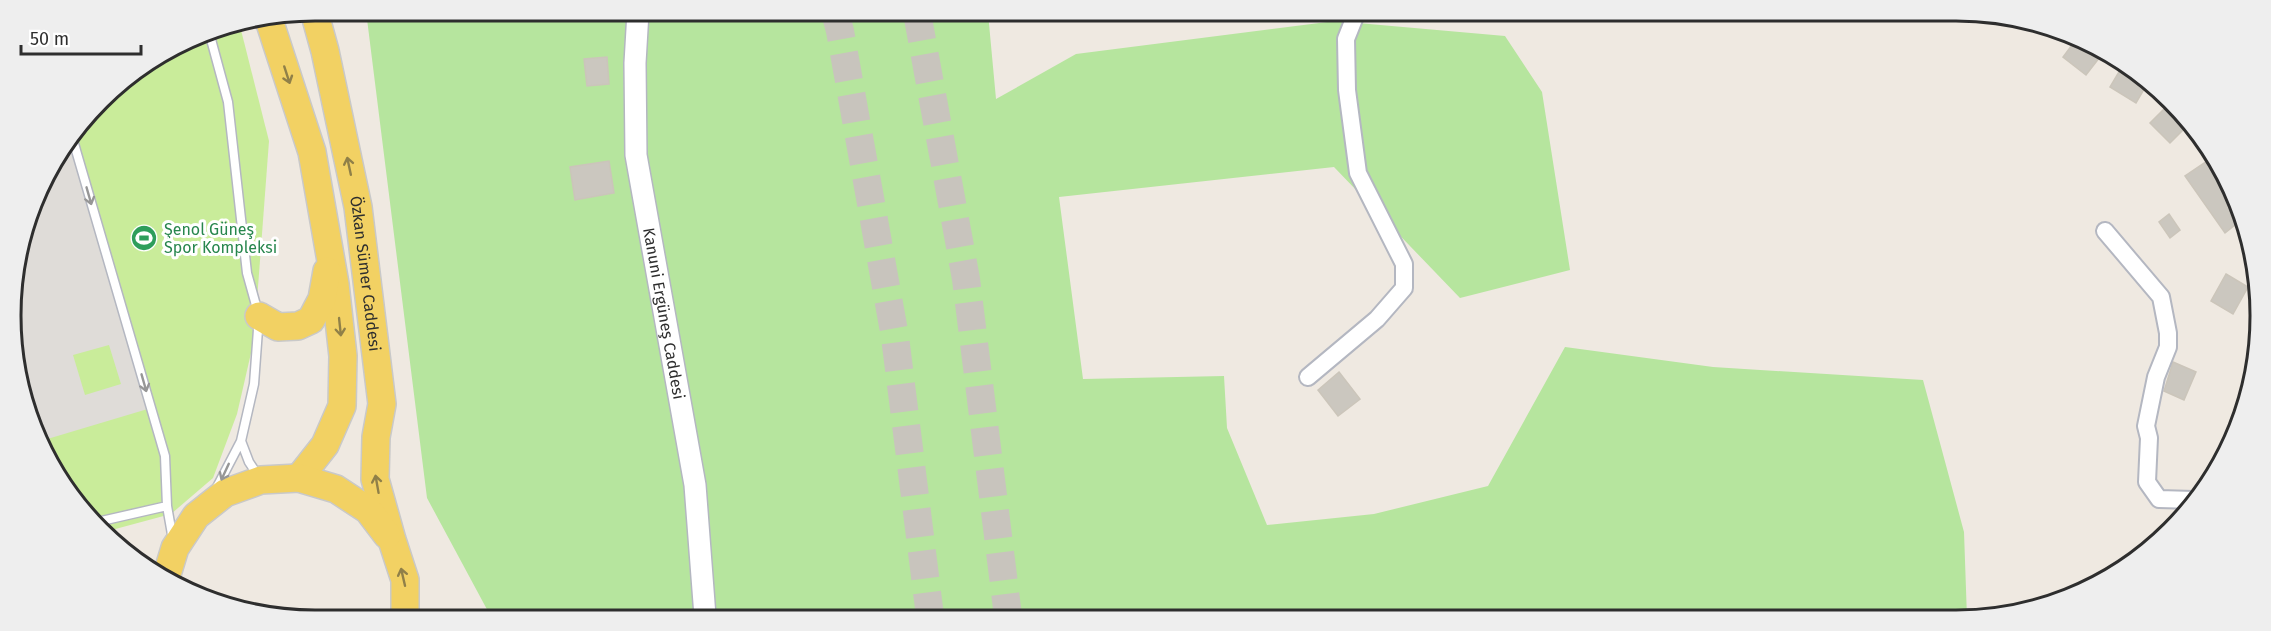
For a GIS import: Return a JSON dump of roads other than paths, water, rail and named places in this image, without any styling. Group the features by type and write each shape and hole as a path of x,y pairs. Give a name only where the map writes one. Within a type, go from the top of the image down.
{"main road":[{"name":"Özkan Sümer Caddesi","path":"317,21 358,207 382,404 376,437 375,480 405,580 405,610"},
{"name":"Özkan Sümer Caddesi","path":"271,25 312,152 330,255 343,356 342,406 325,445 299,478"},
{"path":"259,316 278,327 298,326 311,320 322,298 330,255"},
{"name":"Özkan Sümer Caddesi","path":"168,571 175,548 196,516 225,493 261,480 299,478 336,489 368,510 392,540"}],"street":[{"name":"Kanuni Ergüneş Caddesi","path":"637,21 635,63 636,155 695,485 705,610"},
{"path":"1308,376 1377,319 1404,288 1404,264 1358,173 1347,90 1346,39 1353,21"},
{"path":"2105,231 2161,297 2168,333 2168,347 2156,377 2146,426 2149,438 2147,482 2159,499 2185,500"}],"lane":[{"path":"208,505 241,441 254,384 259,316 247,273 228,102 211,40"},
{"path":"75,146 165,456 167,506 175,548"},
{"path":"241,441 249,462 261,480"},
{"path":"104,520 167,506"}],"tunnel":[{"path":"837,21 895,337 929,610"},
{"path":"918,21 966,279 1007,610"}],"place":[{"name":"Şenol Güneş Spor Kompleksi","path":"144,238"}]}
